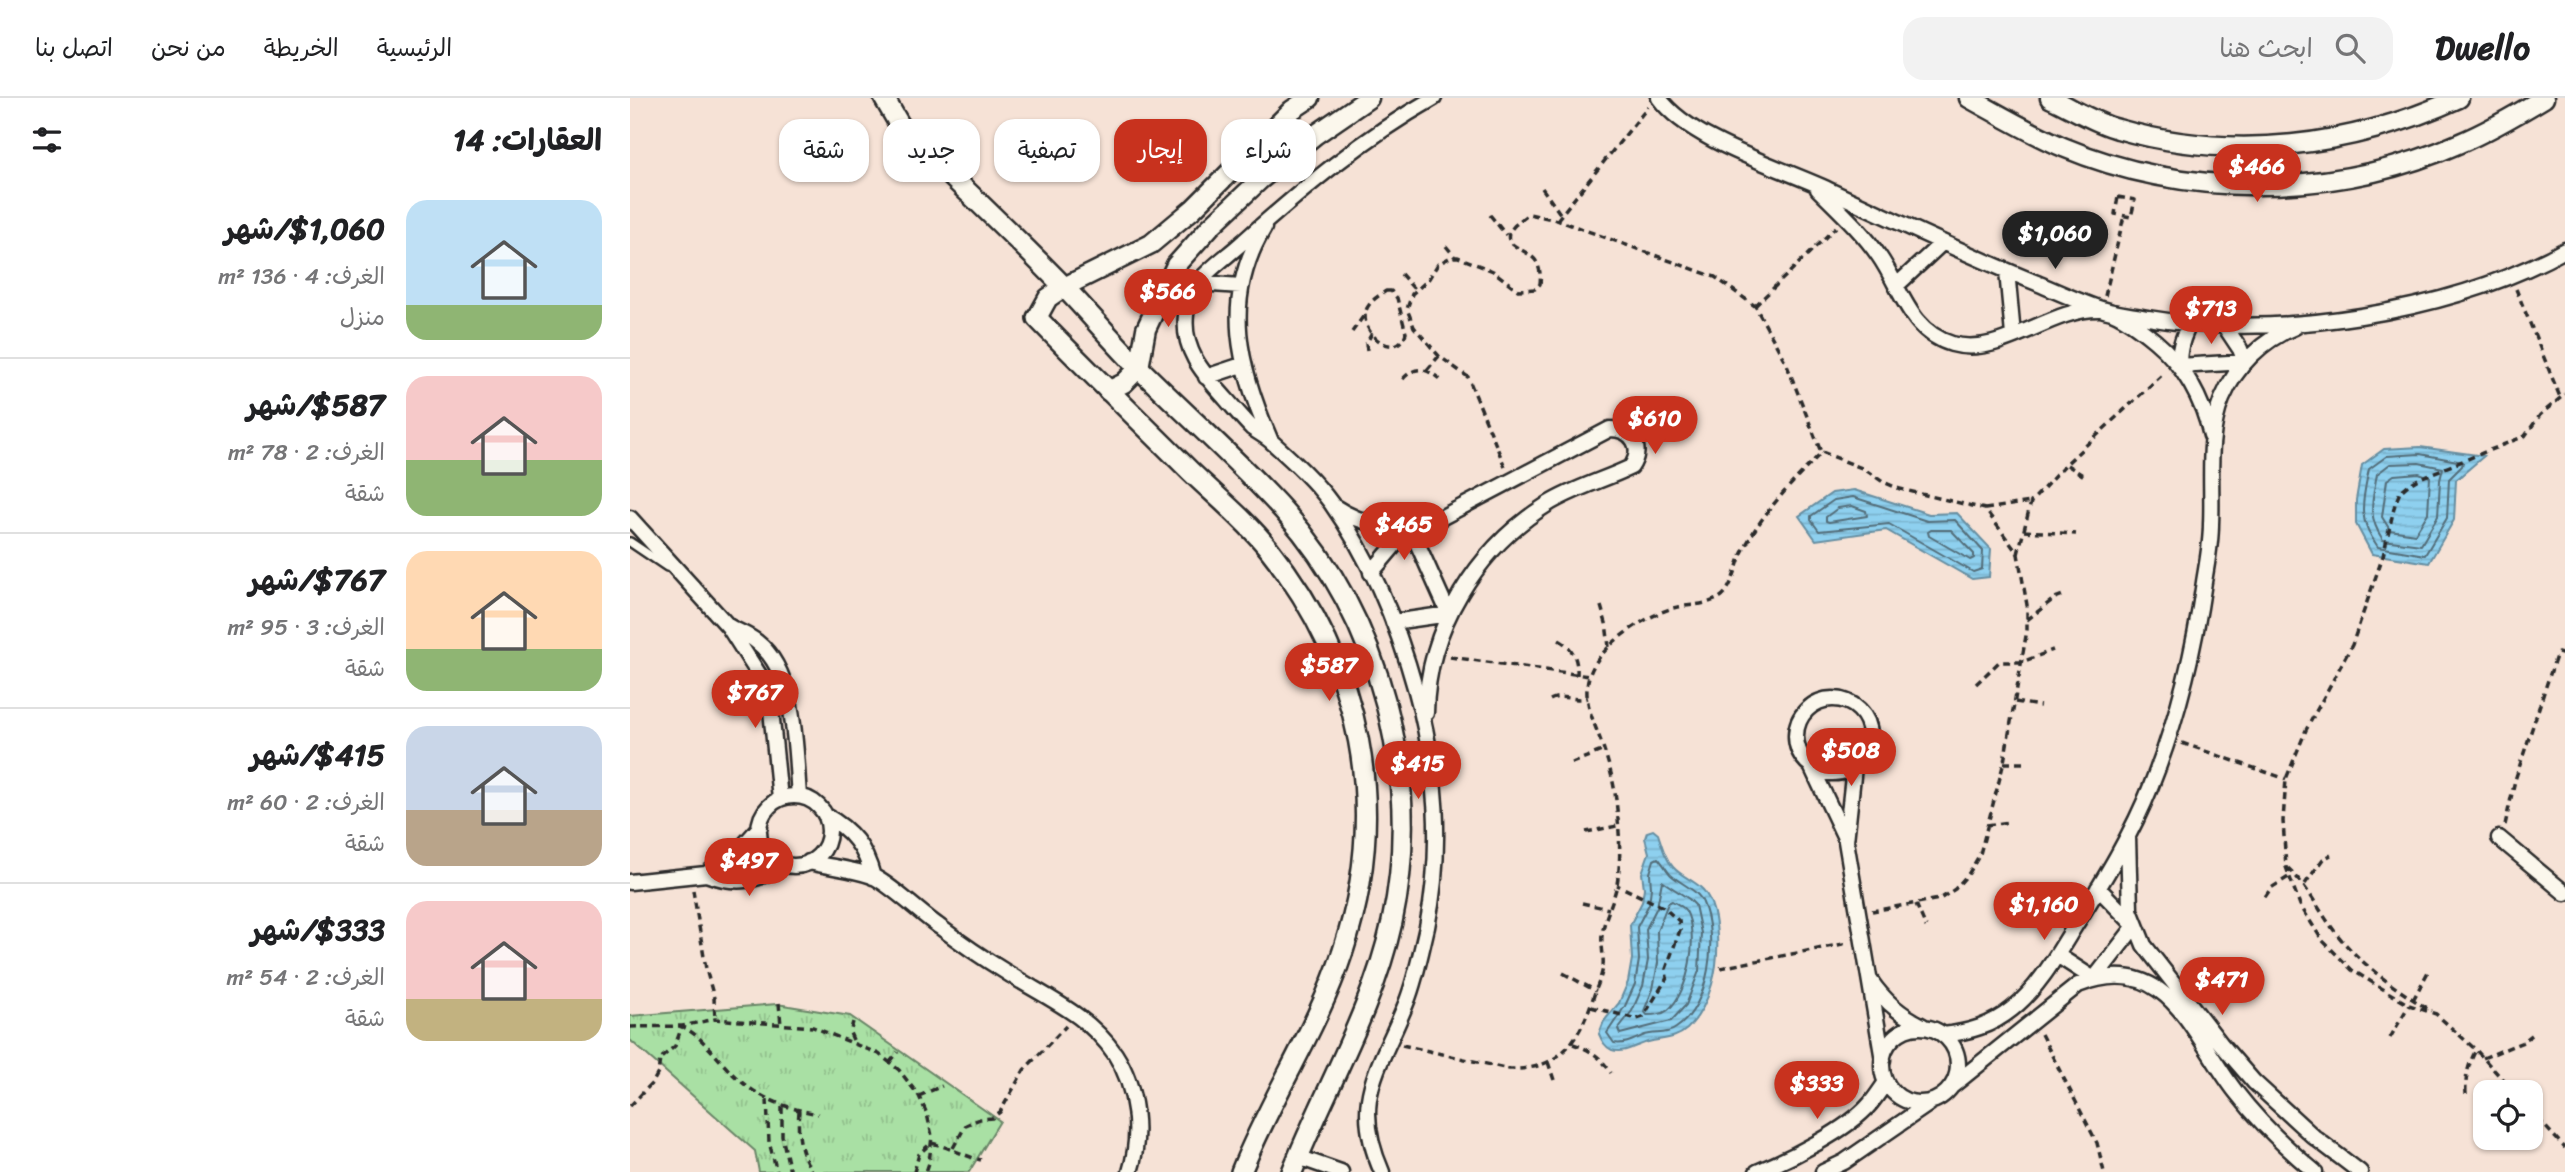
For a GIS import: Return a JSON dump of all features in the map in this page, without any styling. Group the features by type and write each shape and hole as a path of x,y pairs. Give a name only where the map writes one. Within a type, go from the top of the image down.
{"main road":[{"path":"884,98 902,129 1064,286 1139,368 1284,511 1322,561 1353,615 1377,673 1393,734 1401,796 1401,858 1392,920 1376,981 1295,1164"},
{"path":"1037,318 1267,546 1300,590 1326,637 1346,687 1359,740 1366,794 1365,834 1357,901 1338,966 1241,1172"}],"street":[{"path":"1037,318 1048,298 1064,286 1151,244 1193,209 1292,110 1310,98"},
{"path":"1108,391 1124,383 1139,368 1146,329 1176,265 1210,227 1261,179 1315,135 1369,98"},
{"path":"1382,1172 1369,1135 1367,1114 1374,1072 1408,998 1419,961 1433,884 1436,805 1425,728 1406,656 1393,622 1371,573 1330,503 1271,440 1252,428 1206,377 1189,348 1186,331 1190,298 1197,283 1331,165 1397,119 1434,98"},
{"path":"1657,98 1685,124 1705,136 1812,182 1942,243 2102,309 2143,331 2178,364 2201,403 2213,444"},
{"path":"1969,98 2064,148 2112,164 2161,176 2211,183 2262,185 2337,178 2411,162 2459,144 2544,98"},
{"path":"2050,98 2116,129 2203,145 2246,147 2312,143 2376,130 2459,98"},
{"path":"1812,182 1880,257 1917,322 1933,335 1952,344 1973,347 1994,344 2069,314 2102,309 2190,323 2224,325 2310,321 2406,306 2454,294 2510,275 2565,250"},
{"path":"1270,218 1248,262 1241,286 1237,325 1242,365 1271,440"},
{"path":"1896,286 1942,243"},
{"path":"2007,271 2013,335"},
{"path":"1197,283 1241,286"},
{"path":"1943,1035 1980,1028 2012,1009 2025,996 2057,955 2128,836 2168,737 2196,634 2211,527 2215,422 2221,400 2231,380 2245,362 2274,337 2310,321"},
{"path":"2178,364 2183,337 2190,323"},
{"path":"2224,325 2245,362"},
{"path":"2178,364 2245,362"},
{"path":"1206,377 1242,365"},
{"path":"1330,503 1348,515 1368,523 1410,527 1431,523 1451,514 1610,429 1618,429 1630,435 1637,447 1631,467 1549,503 1496,545 1475,571 1449,614 1434,655 1428,681 1425,728"},
{"path":"630,518 728,626 765,684 770,700 780,799"},
{"path":"1371,573 1410,527"},
{"path":"1410,527 1449,614"},
{"path":"1393,622 1449,614"},
{"path":"728,626 757,641 772,657 783,677 791,718 799,796"},
{"path":"765,684 783,677"},
{"path":"1812,768 1826,773 1841,773 1854,768 1869,749 1869,725 1855,706 1833,699 1810,706 1797,726 1795,737 1797,749 1812,768 1846,841"},
{"path":"1854,768 1846,841 1886,1082 1901,1098 1912,1102 1931,1102"},
{"path":"630,882 706,874 736,853 760,827 766,810 780,799 799,796 809,799 858,839 868,858 873,877"},
{"path":"760,827 762,845 775,860 797,865 809,862 823,850 827,841 828,823 825,814"},
{"path":"2128,836 2128,894 2135,926 2144,945 2254,1082 2283,1110 2360,1172"},
{"path":"2500,839 2565,893"},
{"path":"809,862 873,877 1006,972 1077,1013 1105,1040 1129,1082 1136,1111 1136,1140 1129,1172"},
{"path":"706,874 738,882 755,880 784,864"},
{"path":"2098,888 2135,926"},
{"path":"2094,979 2135,926"},
{"path":"2057,955 2094,979"},
{"path":"1867,976 1891,1006 1906,1018 1943,1035 1951,1043 1956,1054 1957,1076 1952,1086"},
{"path":"1823,1172 1844,1162 1944,1095 2064,995 2094,979 2113,976 2151,984 2167,994 2182,1010 2235,1091 2263,1125 2315,1172"},
{"path":"1883,1060 1886,1049 1901,1032 1923,1026"},
{"path":"2210,1055 2221,1044"},
{"path":"1757,1172 1799,1152 1859,1115 1886,1082"},
{"path":"1295,1164 1341,1172"}],"lane":[{"path":"630,541 685,579"}],"path":[{"path":"1557,220 1657,98"},
{"path":"1542,188 1561,215"},
{"path":"2118,197 2135,200 2132,216 2124,216 2115,214 2118,197"},
{"path":"1507,237 1508,232 1528,214 1557,220 1715,277 1755,306 1786,363 1822,452 1864,469 1883,482 1900,489 1985,509 2031,502"},
{"path":"1446,246 1455,257 1493,271 1518,290 1535,289 1540,284 1534,258 1510,243 1490,215"},
{"path":"2102,309 2124,216"},
{"path":"1755,306 1846,217"},
{"path":"1455,257 1444,260 1428,281 1415,290 1408,304 1409,318 1439,356 1468,377 1511,482"},
{"path":"1401,274 1415,290"},
{"path":"2510,275 2560,397"},
{"path":"1352,332 1370,302 1386,291 1394,294 1406,333 1401,344 1389,347 1372,333 1367,327 1365,314"},
{"path":"1398,305 1408,304"},
{"path":"1367,349 1366,344 1372,333"},
{"path":"1427,370 1439,356"},
{"path":"2018,554 2031,502 2066,464 2178,364"},
{"path":"1403,379 1414,370 1427,370 1443,382"},
{"path":"2436,1014 2409,1006 2351,970 2322,940 2300,905 2286,867 2283,821 2286,779 2306,730 2352,645 2383,556 2400,492 2420,478 2525,436 2540,415 2565,394"},
{"path":"1390,1042 1509,1069 1535,1067 1548,1062 1573,1044 1591,1007 1603,968 1602,934 1617,885 1620,856 1614,788 1605,750 1593,725 1588,698 1589,676 1609,647 1645,619 1670,609 1719,598 1727,591 1742,552 1762,518 1822,452"},
{"path":"2066,464 2086,477"},
{"path":"1857,913 1940,899 1955,889 1980,854 2004,762 2027,620 2024,579 2018,554 1985,509"},
{"path":"2024,531 2076,534"},
{"path":"2027,620 2064,594"},
{"path":"1601,606 1609,647"},
{"path":"1559,640 1566,644 1576,658 1577,675"},
{"path":"1976,684 1999,662 2022,662 2053,650"},
{"path":"2500,839 2515,780 2552,668 2558,653 2565,655"},
{"path":"1434,655 1589,676"},
{"path":"1550,700 1562,697 1574,700 1588,698"},
{"path":"2015,702 2040,706"},
{"path":"2168,737 2286,779"},
{"path":"1572,763 1605,750"},
{"path":"2004,762 2027,763"},
{"path":"1987,825 2010,822"},
{"path":"1586,832 1617,826"},
{"path":"2305,884 2323,859 2331,855"},
{"path":"2286,867 2305,884 2331,926 2359,958 2382,980 2436,1014 2503,1080"},
{"path":"2265,897 2280,881 2290,876"},
{"path":"691,877 715,1019"},
{"path":"1591,1007 1637,1019 1643,1017 1667,978 1666,969 1680,930 1679,921 1663,907 1617,885"},
{"path":"1582,903 1609,909"},
{"path":"1916,904 1926,927"},
{"path":"1720,968 1862,940"},
{"path":"2413,1000 2428,972"},
{"path":"1563,973 1595,991"},
{"path":"779,1003 781,1025"},
{"path":"2390,1038 2409,1006"},
{"path":"953,1148 966,1125 979,1119 992,1118 1000,1112 1024,1070 1077,1013"},
{"path":"630,1027 682,1026 715,1019 813,1027 879,1054 899,1070 919,1096 927,1114 931,1143 926,1172"},
{"path":"2033,1020 2097,1143 2104,1172"},
{"path":"853,1022 850,1033 855,1044"},
{"path":"682,1026 700,1036 728,1070 750,1088 782,1107 818,1114"},
{"path":"630,1106 653,1082 658,1073 660,1059 675,1046 682,1026"},
{"path":"2483,1058 2513,1047 2532,1035"},
{"path":"1573,1044 1591,1050 1604,1061 1611,1073"},
{"path":"2466,1094 2465,1079 2476,1051"},
{"path":"890,1062 898,1052"},
{"path":"1548,1062 1555,1083"},
{"path":"919,1096 942,1086"},
{"path":"767,1099 769,1142 777,1172"},
{"path":"782,1107 782,1136 790,1172"},
{"path":"799,1111 797,1130 800,1149 812,1172"},
{"path":"2543,1124 2565,1148"},
{"path":"931,1143 953,1148 966,1156 981,1160"},
{"path":"914,1172 919,1154 931,1143"}],"green space":[{"path":"777,1004 850,1016 1000,1121 969,1172 759,1172 755,1151 630,1040 630,1016"}],"water":[{"path":"2420,447 2484,456 2456,480 2454,520 2429,563 2372,554 2356,524 2356,500 2362,465 2384,449"},
{"path":"1854,490 1929,514 1957,513 1991,549 1989,577 1972,579 1886,530 1816,540 1799,516 1832,493"},
{"path":"1653,830 1658,834 1673,867 1699,886 1711,902 1715,915 1717,960 1708,997 1687,1029 1673,1037 1617,1051 1606,1045 1599,1034 1604,1021 1619,1003 1628,982 1632,959 1630,925 1642,902 1642,873 1649,853 1645,838 1647,832"}]}
